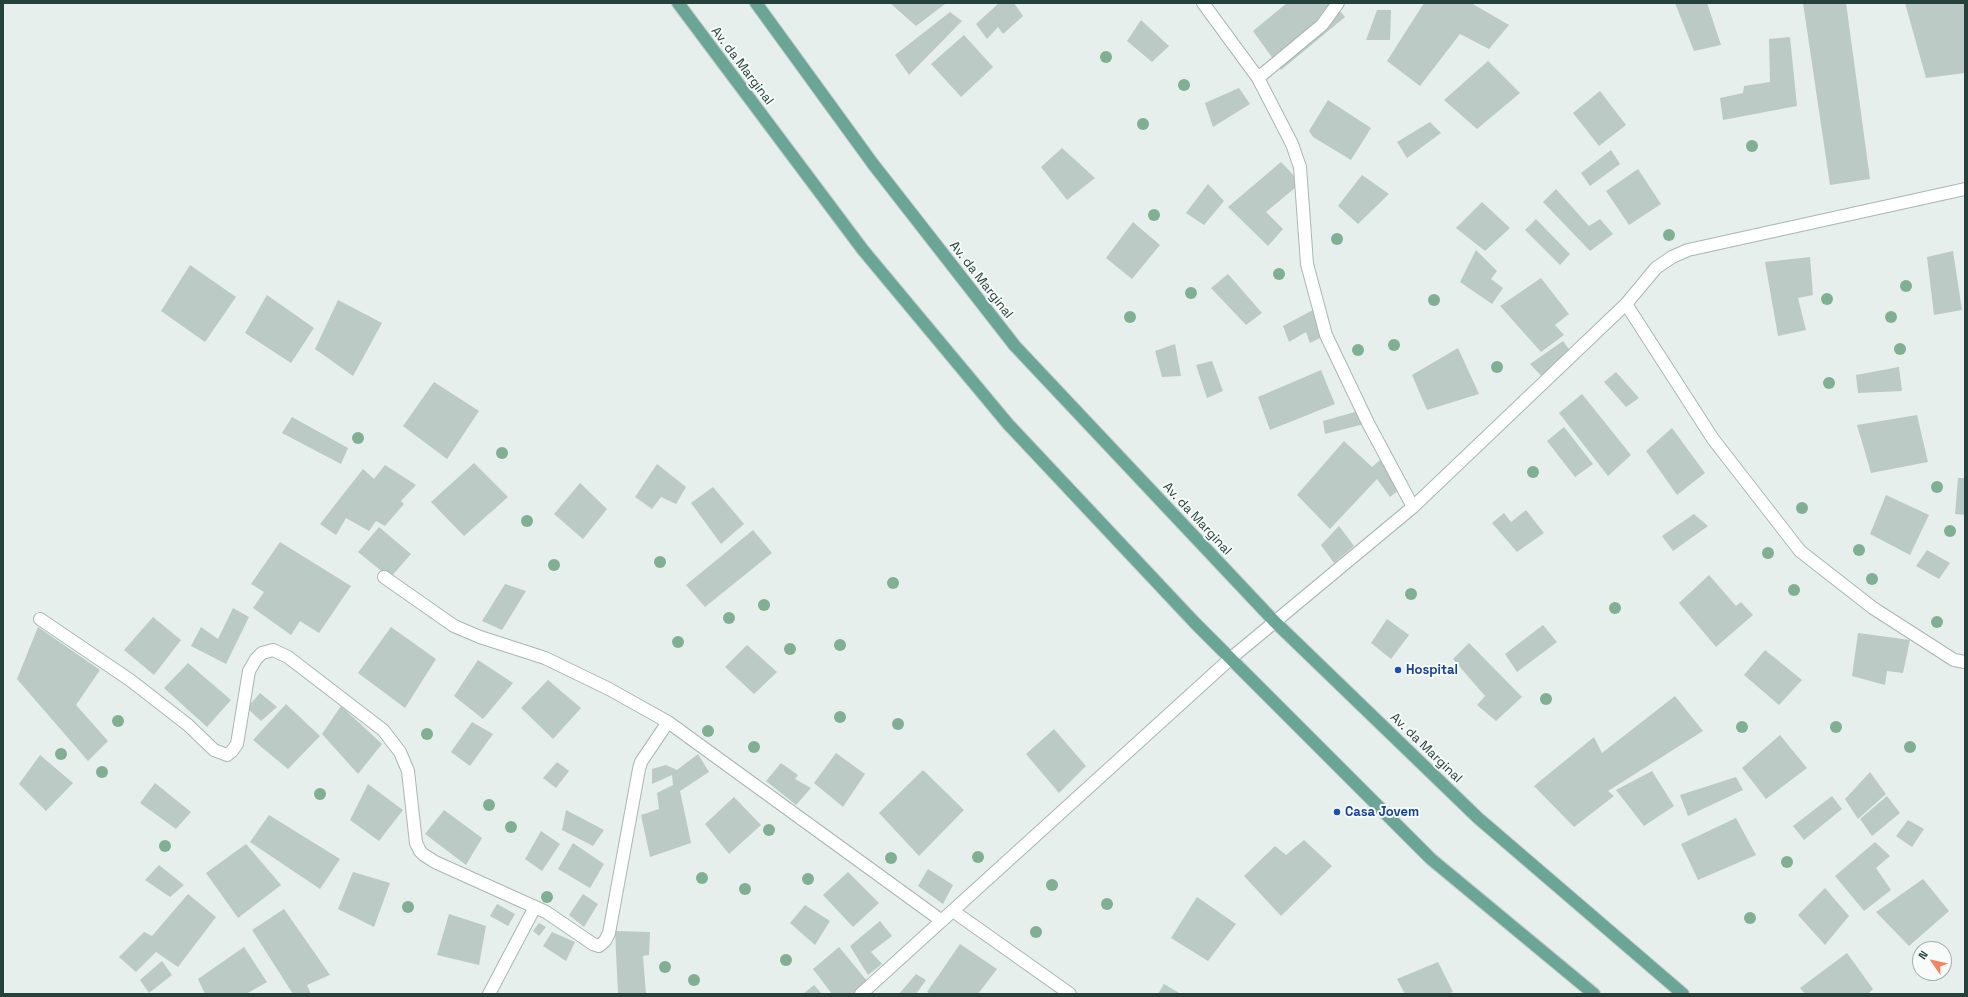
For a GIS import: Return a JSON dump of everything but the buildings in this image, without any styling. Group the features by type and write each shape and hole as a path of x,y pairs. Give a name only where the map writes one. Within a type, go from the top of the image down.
{"main road":[{"name":"Av. da Marginal","path":"678,3 863,250 1008,424 1117,543 1230,660 1431,859 1594,994"},
{"name":"Av. da Marginal","path":"756,3 873,164 1015,346 1274,621 1478,818 1683,994"}],"street":[{"path":"1203,3 1258,78 1292,144 1300,167 1307,264 1326,335 1368,423 1413,507"},
{"path":"1258,78 1322,25 1338,3"},
{"path":"861,994 1274,621 1413,507 1626,304 1656,268 1672,257 1688,250 1965,189"},
{"path":"1626,304 1713,439 1800,551 1873,608 1954,660 1965,662"},
{"path":"384,578 454,626 480,637 545,658 609,689 668,722 942,921"},
{"path":"40,619 130,680 188,725 214,750 226,755 238,744 249,671 256,659 262,653 273,650 288,658 383,730 400,752 408,771 416,843 420,851 435,862 535,907 557,919 593,944 599,946 606,941 609,933 639,769 668,722"},
{"path":"489,994 535,907"},
{"path":"953,911 1070,994"}],"place":[{"name":"Hospital","path":"1398,670"},
{"name":"Casa Jovem","path":"1337,812"}]}
